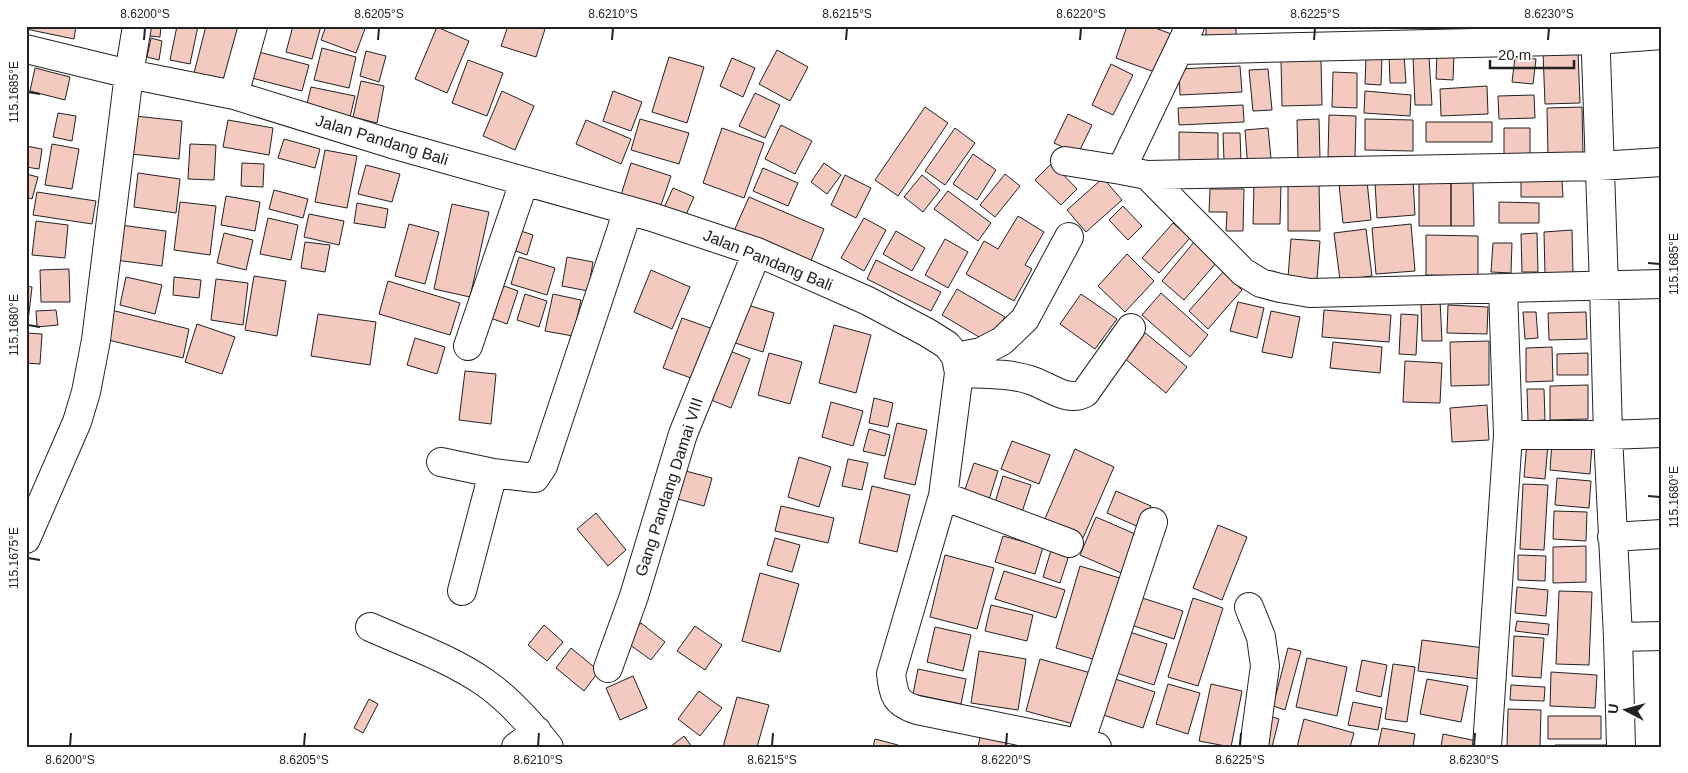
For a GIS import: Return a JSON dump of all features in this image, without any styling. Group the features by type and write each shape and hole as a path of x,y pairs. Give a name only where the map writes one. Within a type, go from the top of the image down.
{"street":[{"path":"26,539 77,422 92,364 129,74 137,26"},
{"path":"234,95 252,26"},
{"path":"1121,170 1185,38 1595,33 1662,35"},
{"path":"1595,33 1608,435 1618,637 1621,747"},
{"name":"Jalan Pandang Bali","path":"26,49 129,74 234,95 392,144 701,232 757,252 868,301 947,345 958,365"},
{"path":"1064,161 1147,175 1599,166 1662,162"},
{"path":"1147,175 1243,272 1261,282 1280,288 1310,293 1662,284"},
{"path":"468,346 524,182"},
{"path":"441,462 493,473 535,478 543,466 628,210"},
{"path":"958,365 1002,342 1025,319 1069,237"},
{"name":"Gang Pandang Damai VIII","path":"608,668 634,596 683,434 757,252"},
{"path":"1486,747 1508,435 1503,289"},
{"path":"958,365 1028,380 1046,386 1065,396 1077,397 1085,393 1131,328"},
{"path":"958,365 943,496 891,674 893,694 903,705 918,710 1088,745 1153,522"},
{"path":"1508,435 1662,433"},
{"path":"462,591 493,473"},
{"path":"943,496 1069,543"},
{"path":"1612,537 1662,534"},
{"path":"1249,607 1261,637 1265,666 1254,747"},
{"path":"370,627 468,672 486,683 507,700 534,741"},
{"path":"1618,637 1662,636"}],"building":[{"path":"26,26 76,26 74,39 26,29"},
{"path":"141,26 161,26 160,37 140,35"},
{"path":"177,26 198,26 190,64 170,60"},
{"path":"206,26 241,26 227,82 194,73"},
{"path":"293,26 321,26 312,59 286,52"},
{"path":"326,26 366,26 356,53 321,40"},
{"path":"508,26 546,26 536,57 501,46"},
{"path":"1127,26 1150,26 1174,35 1160,74 1116,58"},
{"path":"1206,26 1236,26 1236,42 1206,42"},
{"path":"437,27 469,41 447,93 415,79"},
{"path":"151,38 162,41 159,60 147,57"},
{"path":"322,48 356,57 349,88 314,80"},
{"path":"251,50 309,65 302,91 244,76"},
{"path":"777,50 808,67 790,101 759,84"},
{"path":"366,51 386,56 379,82 360,76"},
{"path":"1578,51 1580,103 1545,104 1543,52"},
{"path":"1437,52 1454,53 1453,80 1436,79"},
{"path":"1404,54 1406,83 1390,83 1389,55"},
{"path":"669,57 704,67 687,123 652,112"},
{"path":"1366,57 1382,57 1381,85 1365,84"},
{"path":"1413,57 1429,57 1432,105 1415,105"},
{"path":"1515,57 1536,59 1533,84 1512,82"},
{"path":"732,58 755,68 743,97 720,86"},
{"path":"468,60 503,73 487,116 452,103"},
{"path":"1281,60 1321,60 1322,105 1282,106"},
{"path":"1111,64 1133,75 1113,115 1092,105"},
{"path":"1240,66 1242,92 1180,95 1179,69"},
{"path":"35,68 70,77 65,100 30,91"},
{"path":"1268,69 1272,110 1253,111 1249,70"},
{"path":"1333,72 1357,73 1357,108 1332,107"},
{"path":"361,81 384,86 377,123 353,117"},
{"path":"1487,86 1488,114 1441,116 1440,89"},
{"path":"311,87 355,96 350,117 306,108"},
{"path":"502,91 534,106 515,150 483,136"},
{"path":"613,91 642,102 631,131 603,121"},
{"path":"1365,91 1411,95 1410,116 1364,113"},
{"path":"755,93 780,105 765,138 739,126"},
{"path":"1534,95 1535,118 1499,119 1498,96"},
{"path":"1243,105 1244,122 1179,125 1178,108"},
{"path":"925,107 948,123 898,196 875,180"},
{"path":"1582,107 1583,155 1548,156 1547,108"},
{"path":"58,113 76,116 72,141 53,137"},
{"path":"1068,114 1092,125 1078,154 1054,143"},
{"path":"1329,115 1356,116 1355,157 1328,157"},
{"path":"135,116 182,121 179,159 131,154"},
{"path":"640,119 689,133 679,164 631,150"},
{"path":"1319,119 1320,159 1298,160 1297,120"},
{"path":"1365,119 1413,120 1413,151 1365,150"},
{"path":"228,120 273,128 269,155 223,147"},
{"path":"586,120 631,139 621,164 576,144"},
{"path":"1426,122 1492,122 1492,142 1426,142"},
{"path":"781,125 812,141 795,174 765,159"},
{"path":"722,128 764,143 744,198 703,183"},
{"path":"955,128 975,143 945,185 925,171"},
{"path":"1268,128 1272,169 1248,170 1245,130"},
{"path":"1504,128 1530,128 1530,163 1504,162"},
{"path":"1179,132 1218,133 1218,164 1179,164"},
{"path":"1223,133 1240,133 1241,161 1224,161"},
{"path":"284,139 320,149 315,168 278,158"},
{"path":"52,144 79,149 72,189 45,185"},
{"path":"190,144 216,145 214,180 188,179"},
{"path":"26,146 42,149 39,169 26,167"},
{"path":"325,150 357,156 347,208 315,202"},
{"path":"973,154 996,170 977,200 953,184"},
{"path":"242,163 264,164 263,187 241,186"},
{"path":"631,163 671,176 660,208 621,195"},
{"path":"824,163 841,175 827,194 811,182"},
{"path":"1052,163 1077,189 1061,205 1035,180"},
{"path":"366,165 400,174 392,202 358,194"},
{"path":"763,168 798,183 788,206 753,191"},
{"path":"138,173 180,179 176,213 134,207"},
{"path":"26,174 38,177 32,199 26,197"},
{"path":"1005,174 1020,186 995,217 980,205"},
{"path":"845,175 871,188 856,218 831,205"},
{"path":"922,175 940,190 923,212 904,197"},
{"path":"1103,178 1122,200 1086,232 1067,210"},
{"path":"1413,179 1415,215 1377,218 1375,182"},
{"path":"1521,180 1562,180 1563,197 1521,197"},
{"path":"1367,181 1371,220 1343,223 1339,184"},
{"path":"1419,181 1451,181 1451,226 1419,226"},
{"path":"1451,181 1473,181 1474,226 1451,226"},
{"path":"1254,184 1281,184 1280,224 1253,224"},
{"path":"1319,184 1320,231 1288,231 1288,185"},
{"path":"673,188 694,197 685,217 664,208"},
{"path":"1210,189 1244,189 1243,231 1226,231 1227,212 1209,212"},
{"path":"274,190 308,199 303,218 269,209"},
{"path":"948,191 991,223 978,241 934,209"},
{"path":"37,192 96,201 92,224 33,215"},
{"path":"226,196 260,202 255,231 221,225"},
{"path":"749,197 824,229 810,263 734,231"},
{"path":"180,202 216,206 210,255 174,250"},
{"path":"1499,202 1539,203 1539,223 1499,223"},
{"path":"357,203 388,209 385,228 354,223"},
{"path":"452,204 489,212 470,297 434,289"},
{"path":"1123,206 1142,226 1128,240 1109,220"},
{"path":"309,214 344,221 339,245 304,237"},
{"path":"1018,216 1044,232 1025,265 1032,269 1014,301 966,274 984,241 998,249"},
{"path":"268,218 298,225 291,260 260,254"},
{"path":"864,218 886,230 864,271 841,258"},
{"path":"36,221 68,225 65,258 32,255"},
{"path":"1173,223 1190,238 1159,273 1142,258"},
{"path":"409,224 439,232 425,284 395,276"},
{"path":"1411,224 1415,271 1376,274 1372,228"},
{"path":"120,225 166,231 162,266 115,260"},
{"path":"512,228 533,235 527,255 505,247"},
{"path":"1366,229 1372,276 1340,280 1334,233"},
{"path":"1572,230 1573,274 1545,275 1544,232"},
{"path":"896,231 925,248 912,271 883,254"},
{"path":"224,233 253,240 246,270 217,263"},
{"path":"1537,233 1538,272 1522,272 1521,234"},
{"path":"1426,235 1478,236 1478,276 1426,275"},
{"path":"945,239 968,252 948,288 925,275"},
{"path":"1291,239 1320,241 1317,279 1288,277"},
{"path":"305,242 330,245 325,272 301,268"},
{"path":"1194,242 1217,262 1184,300 1162,281"},
{"path":"1493,243 1512,243 1511,273 1491,272"},
{"path":"1127,254 1154,281 1125,312 1098,286"},
{"path":"519,257 555,268 547,295 511,284"},
{"path":"567,257 593,262 588,291 562,286"},
{"path":"876,260 941,292 931,311 867,279"},
{"path":"69,269 70,302 41,302 40,270"},
{"path":"651,270 690,287 672,329 634,312"},
{"path":"1223,272 1242,290 1208,329 1189,311"},
{"path":"254,276 286,281 277,336 245,330"},
{"path":"126,277 162,285 155,314 120,305"},
{"path":"174,277 201,280 199,298 173,295"},
{"path":"216,279 248,283 243,325 211,320"},
{"path":"388,281 460,303 450,335 379,314"},
{"path":"496,283 518,291 507,324 485,316"},
{"path":"26,286 32,287 28,321 26,321"},
{"path":"957,289 1005,317 989,343 942,315"},
{"path":"1161,293 1208,335 1190,357 1142,315"},
{"path":"525,294 547,301 539,327 517,320"},
{"path":"553,294 581,300 573,336 545,331"},
{"path":"1081,294 1117,319 1095,349 1060,324"},
{"path":"1440,300 1442,341 1422,341 1421,301"},
{"path":"1238,302 1264,308 1257,338 1230,331"},
{"path":"741,303 774,313 763,352 729,341"},
{"path":"1448,305 1488,307 1487,334 1447,333"},
{"path":"56,310 58,325 37,327 36,311"},
{"path":"111,310 189,329 183,358 104,339"},
{"path":"1324,310 1391,315 1389,342 1322,337"},
{"path":"1271,311 1300,317 1292,358 1262,352"},
{"path":"1523,312 1536,312 1538,338 1525,339"},
{"path":"1586,312 1587,339 1549,340 1548,313"},
{"path":"318,314 376,322 370,365 311,356"},
{"path":"1401,314 1418,315 1416,355 1399,354"},
{"path":"682,318 713,329 694,379 663,368"},
{"path":"197,324 235,337 222,374 185,362"},
{"path":"834,325 871,335 856,393 819,383"},
{"path":"1138,327 1187,367 1166,393 1117,352"},
{"path":"26,333 42,334 40,364 26,363"},
{"path":"415,338 445,347 437,374 407,365"},
{"path":"1489,341 1489,385 1451,386 1450,342"},
{"path":"1333,342 1382,347 1380,373 1330,368"},
{"path":"1552,347 1553,381 1526,382 1526,348"},
{"path":"725,349 750,359 731,408 706,398"},
{"path":"769,353 802,362 790,404 758,395"},
{"path":"1588,353 1588,375 1557,375 1557,354"},
{"path":"1405,361 1442,363 1440,403 1403,402"},
{"path":"465,371 496,374 491,424 459,420"},
{"path":"1588,385 1588,419 1550,420 1550,386"},
{"path":"1527,389 1544,389 1545,420 1528,421"},
{"path":"874,398 893,403 888,427 869,423"},
{"path":"831,402 863,411 853,446 822,437"},
{"path":"1487,405 1489,440 1452,442 1450,408"},
{"path":"897,423 927,430 915,485 884,478"},
{"path":"869,429 890,435 885,456 863,451"},
{"path":"1012,441 1050,455 1039,484 1001,469"},
{"path":"1552,441 1592,444 1590,474 1550,470"},
{"path":"1527,442 1548,444 1545,479 1524,477"},
{"path":"1075,449 1114,467 1083,538 1044,521"},
{"path":"799,457 831,467 819,507 788,497"},
{"path":"848,459 868,463 862,490 842,486"},
{"path":"974,463 998,471 986,509 961,501"},
{"path":"682,470 712,478 704,506 674,498"},
{"path":"1003,476 1031,485 1021,515 994,506"},
{"path":"1557,478 1591,481 1589,508 1555,505"},
{"path":"1523,484 1548,485 1544,550 1520,549"},
{"path":"872,486 910,495 897,552 859,543"},
{"path":"1116,491 1151,506 1141,528 1107,513"},
{"path":"781,506 834,518 828,543 775,531"},
{"path":"1554,511 1587,512 1586,541 1553,539"},
{"path":"596,513 626,550 608,566 577,529"},
{"path":"1096,517 1142,537 1126,575 1080,555"},
{"path":"1218,525 1247,537 1222,600 1193,588"},
{"path":"1003,536 1043,547 1035,574 995,562"},
{"path":"775,538 800,545 792,572 767,565"},
{"path":"1586,546 1586,582 1553,583 1553,547"},
{"path":"1052,547 1070,552 1060,583 1043,577"},
{"path":"945,555 994,568 977,629 930,617"},
{"path":"1518,555 1546,556 1545,581 1518,580"},
{"path":"1080,566 1123,579 1099,661 1056,648"},
{"path":"1004,571 1065,590 1056,618 995,599"},
{"path":"760,573 799,584 780,652 742,641"},
{"path":"1517,587 1548,590 1546,616 1515,613"},
{"path":"1559,591 1592,592 1589,665 1556,664"},
{"path":"1136,596 1183,611 1174,639 1128,624"},
{"path":"1193,598 1223,608 1198,686 1168,677"},
{"path":"991,605 1033,615 1027,641 985,631"},
{"path":"1517,621 1549,624 1548,635 1515,631"},
{"path":"641,623 665,642 651,660 626,642"},
{"path":"544,625 563,642 547,661 528,645"},
{"path":"695,626 722,645 705,670 677,651"},
{"path":"935,627 971,635 963,671 927,662"},
{"path":"1123,630 1167,644 1154,685 1110,671"},
{"path":"1514,636 1544,638 1541,678 1512,676"},
{"path":"1422,640 1484,648 1480,679 1418,671"},
{"path":"571,648 599,671 584,691 556,668"},
{"path":"1288,648 1301,651 1285,710 1273,706"},
{"path":"979,651 1026,659 1018,710 971,703"},
{"path":"1307,658 1347,667 1337,716 1296,707"},
{"path":"1040,659 1091,673 1077,725 1026,711"},
{"path":"1362,660 1387,665 1381,697 1356,691"},
{"path":"1393,664 1415,667 1407,722 1385,719"},
{"path":"918,669 966,679 961,704 913,694"},
{"path":"1551,672 1597,675 1595,708 1550,706"},
{"path":"633,676 647,708 620,720 606,688"},
{"path":"1109,677 1155,692 1143,728 1097,713"},
{"path":"1427,679 1468,686 1461,722 1420,714"},
{"path":"1168,684 1200,693 1188,734 1156,724"},
{"path":"1211,684 1242,691 1231,747 1199,741"},
{"path":"1511,685 1545,687 1544,701 1510,700"},
{"path":"699,691 722,708 700,736 678,719"},
{"path":"737,697 769,705 757,747 723,747"},
{"path":"369,699 378,704 363,733 354,728"},
{"path":"1353,702 1382,708 1378,730 1348,725"},
{"path":"1508,709 1541,710 1540,747 1507,747"},
{"path":"1269,716 1279,719 1272,747 1264,747"},
{"path":"1548,716 1601,716 1601,739 1548,739"},
{"path":"1304,719 1354,733 1350,747 1297,747"},
{"path":"1382,728 1415,734 1413,747 1378,747"},
{"path":"1443,734 1477,741 1476,747 1441,747"},
{"path":"684,736 692,747 670,747"},
{"path":"980,737 1007,743 1006,747 978,747"},
{"path":"875,739 898,745 898,747 873,747"},
{"path":"1555,745 1611,745 1611,747 1555,747"}]}
